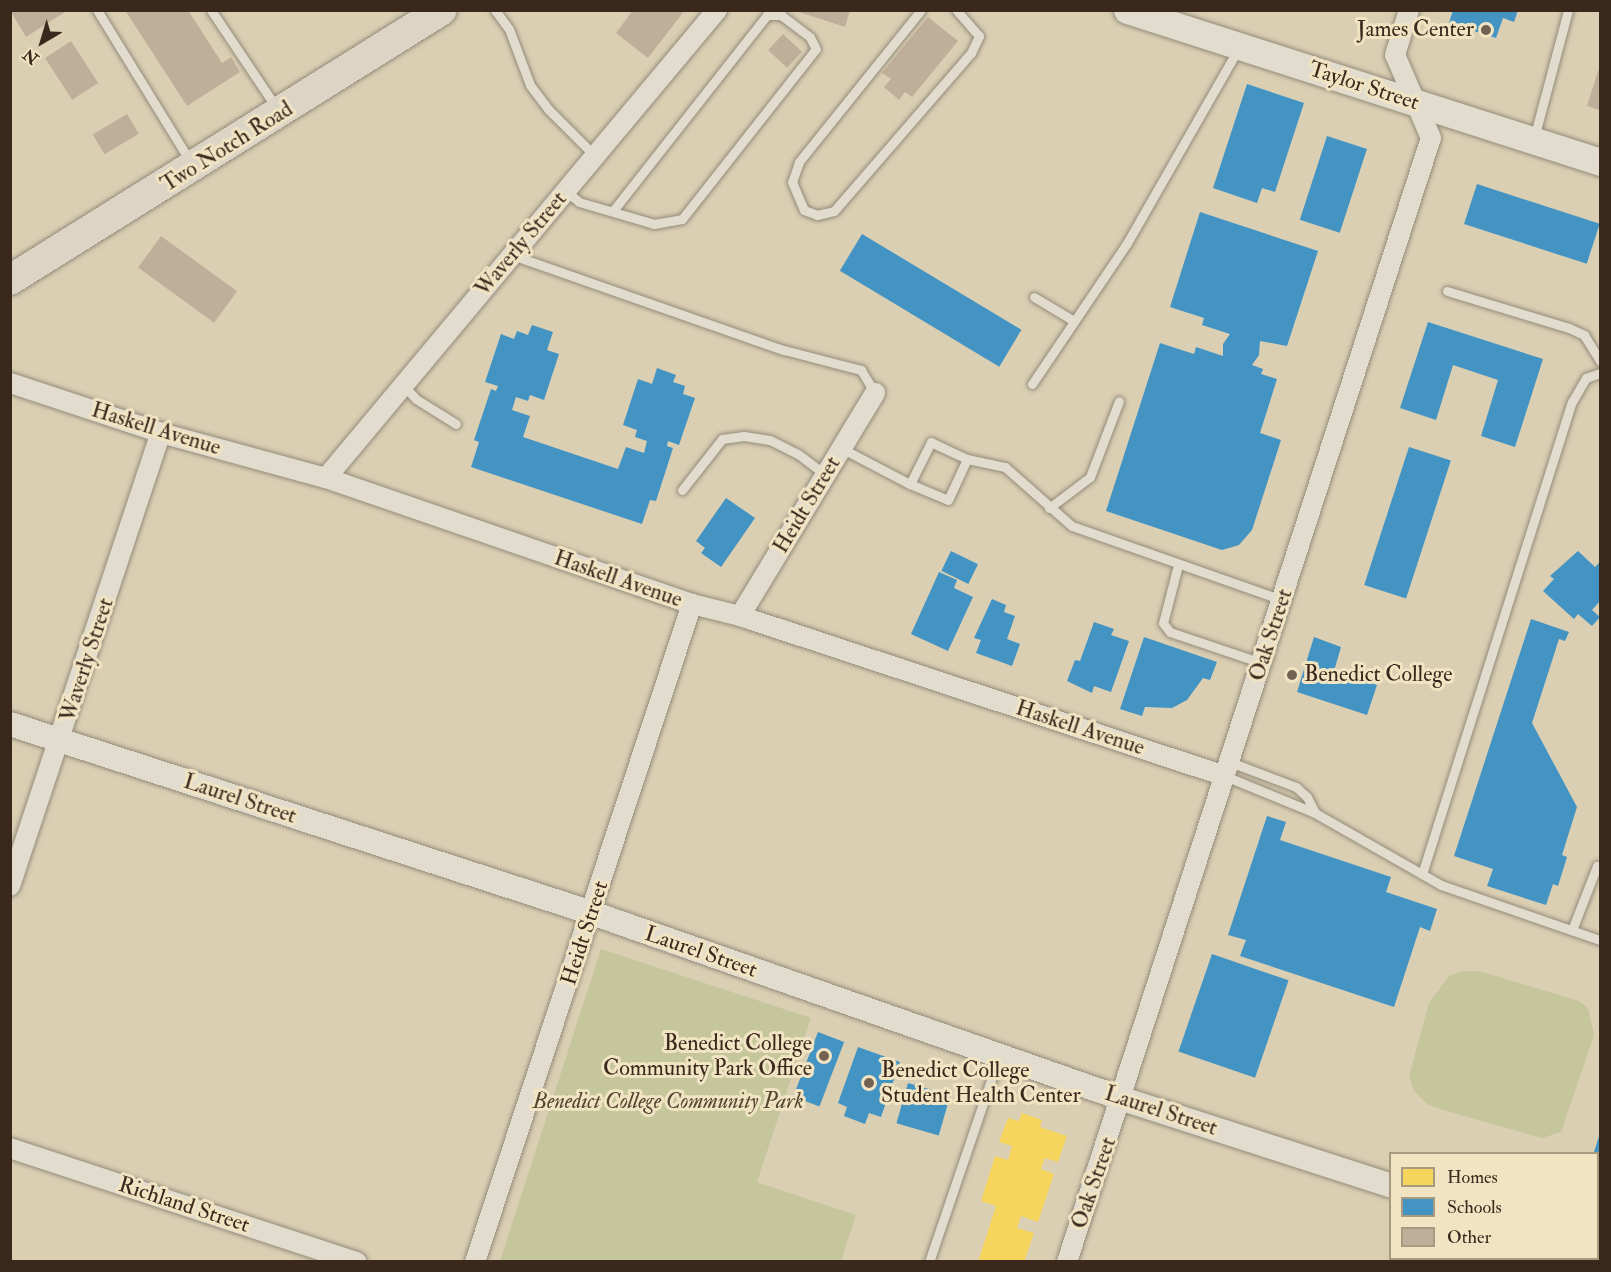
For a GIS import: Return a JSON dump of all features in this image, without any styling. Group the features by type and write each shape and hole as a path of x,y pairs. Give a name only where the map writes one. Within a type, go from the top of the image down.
{"main road":[{"name":"Two Notch Road","path":"10,280 194,168 442,10"},
{"name":"Taylor Street","path":"1126,10 1600,162"}],"street":[{"name":"Oak Street","path":"1067,1262 1123,1099 1431,138 1395,55 1409,10"},
{"name":"Waverly Street","path":"326,478 716,11"},
{"name":"Haskell Avenue","path":"10,382 161,433 326,478 692,604 740,616 1228,769"},
{"name":"Heidt Street","path":"740,616 875,393"},
{"name":"Waverly Street","path":"10,886 61,741 161,433"},
{"name":"Heidt Street","path":"475,1262 592,913 692,604"},
{"name":"Laurel Street","path":"10,724 592,913 1123,1099 1389,1185"},
{"name":"Richland Street","path":"10,1148 357,1262"}],"lane":[{"path":"96,10 194,168"},
{"path":"211,10 280,114"},
{"path":"495,10 509,29 531,85 548,109 595,156"},
{"path":"921,10 799,162 792,182 804,210 817,215 834,211 970,53 979,36 956,10"},
{"path":"1533,140 1568,10"},
{"path":"566,190 579,201 654,224 682,219 816,49 810,37 781,15 767,15 613,211"},
{"path":"1032,384 1127,243 1239,47"},
{"path":"512,255 784,350 861,369 875,393"},
{"path":"1447,291 1569,328 1584,335 1600,361"},
{"path":"1034,297 1074,321"},
{"path":"1422,874 1572,402 1586,378 1600,373"},
{"path":"403,386 416,399 456,424"},
{"path":"1049,508 1090,477 1119,400"},
{"path":"682,490 722,439 744,436 770,440 798,454 826,475"},
{"path":"910,484 931,442 967,459 1005,467 1072,526 1178,566 1282,600"},
{"path":"841,448 910,484 948,500 967,459"},
{"path":"1178,566 1163,623 1170,632 1262,663"},
{"path":"1228,769 1296,787 1307,797 1315,813"},
{"path":"1228,769 1315,813 1441,885 1600,940"},
{"path":"1572,930 1597,866 1600,867"},
{"path":"929,1262 999,1056"}],"green space":[{"name":"Benedict College Community Park","path":"601,949 811,1018 757,1182 856,1215 841,1261 500,1261"},
{"path":"1464,971 1479,971 1579,1001 1588,1008 1594,1035 1561,1132 1542,1138 1440,1109 1427,1104 1414,1091 1409,1076 1429,1003 1450,975"}],"building: Homes":[{"path":"1022,1113 1042,1120 1040,1127 1067,1136 1058,1162 1045,1158 1041,1169 1054,1174 1038,1222 1021,1216 1017,1228 1034,1233 1024,1262 978,1262 996,1206 981,1201 995,1156 1008,1160 1012,1146 999,1142 1008,1118 1019,1121"}],"building: Schools":[{"name":"James Center","path":"1453,10 1518,10 1514,22 1503,18 1496,38 1449,23"},
{"path":"1247,84 1304,103 1275,192 1262,188 1257,203 1213,188"},
{"path":"1327,136 1367,149 1340,233 1300,220"},
{"path":"1477,184 1600,224 1587,264 1464,224"},
{"path":"1200,212 1318,251 1287,346 1260,341 1259,355 1252,365 1263,369 1261,374 1277,379 1260,433 1281,440 1252,530 1239,545 1222,550 1106,511 1160,343 1194,354 1196,347 1223,356 1223,344 1230,334 1202,325 1204,318 1170,307"},
{"path":"862,234 1021,330 999,367 840,271"},
{"path":"1428,322 1543,359 1515,447 1481,436 1498,380 1453,365 1436,420 1400,408"},
{"path":"532,325 553,332 547,350 559,354 544,400 530,395 528,401 516,397 512,410 530,416 523,437 618,469 626,447 644,453 647,441 635,437 637,430 623,425 638,379 652,384 657,368 676,375 673,382 685,386 683,394 695,398 679,445 668,441 667,446 673,448 656,501 650,500 642,524 471,467 479,442 474,440 491,389 496,391 498,386 485,382 501,334 514,339 517,331 528,335"},
{"path":"1409,447 1451,461 1406,598 1364,585"},
{"path":"726,498 755,518 721,567 701,553 705,548 696,541"},
{"path":"951,551 978,564 968,584 941,571"},
{"path":"1578,551 1595,567 1600,562 1600,601 1592,610 1600,617 1592,626 1578,614 1574,619 1543,591 1554,579 1550,576"},
{"path":"939,572 957,580 954,588 973,597 948,651 911,634"},
{"path":"992,599 1006,605 1004,612 1015,616 1007,639 1020,644 1012,666 976,653 981,640 974,638"},
{"path":"1531,619 1569,632 1565,641 1559,639 1532,723 1577,807 1562,855 1567,857 1558,886 1553,884 1546,905 1487,886 1493,869 1454,856"},
{"path":"1094,622 1114,629 1111,635 1129,641 1111,692 1094,686 1092,693 1067,681 1075,660 1080,661"},
{"path":"1144,637 1217,662 1210,680 1203,678 1187,700 1172,708 1145,707 1142,716 1120,709"},
{"path":"1314,637 1341,647 1334,671 1377,685 1367,715 1297,692"},
{"path":"1267,816 1286,822 1280,840 1391,877 1386,892 1437,909 1430,931 1420,927 1394,1007 1240,956 1246,940 1228,935"},
{"path":"1212,954 1289,980 1255,1078 1178,1051"},
{"name":"Benedict College Community Park Office","path":"818,1032 844,1042 819,1106 793,1096"},
{"name":"Benedict College Student Health Center","path":"858,1047 900,1062 881,1117 869,1113 865,1124 844,1116 847,1107 838,1103"},
{"path":"908,1083 950,1095 939,1136 896,1123"},
{"path":"1600,1133 1600,1182 1599,1152 1594,1152"}],"building: Other":[{"path":"10,10 68,10 26,37"},
{"path":"125,10 188,10 222,63 231,57 240,72 187,106"},
{"path":"633,10 685,10 648,58 616,33"},
{"path":"793,10 850,10 845,27"},
{"path":"928,17 958,41 912,97 905,92 899,100 884,87 891,79 882,73"},
{"path":"783,34 802,52 787,68 768,50"},
{"path":"71,41 98,83 72,100 45,58"},
{"path":"1600,65 1600,110 1587,106"},
{"path":"127,114 139,134 105,154 93,135"},
{"path":"161,236 237,291 214,323 138,268"}],"place":[{"name":"James Center","path":"1486,30"},
{"name":"Benedict College","path":"1292,675"},
{"name":"Benedict College Community Park Office","path":"824,1056"},
{"name":"Benedict College Student Health Center","path":"869,1083"}]}
